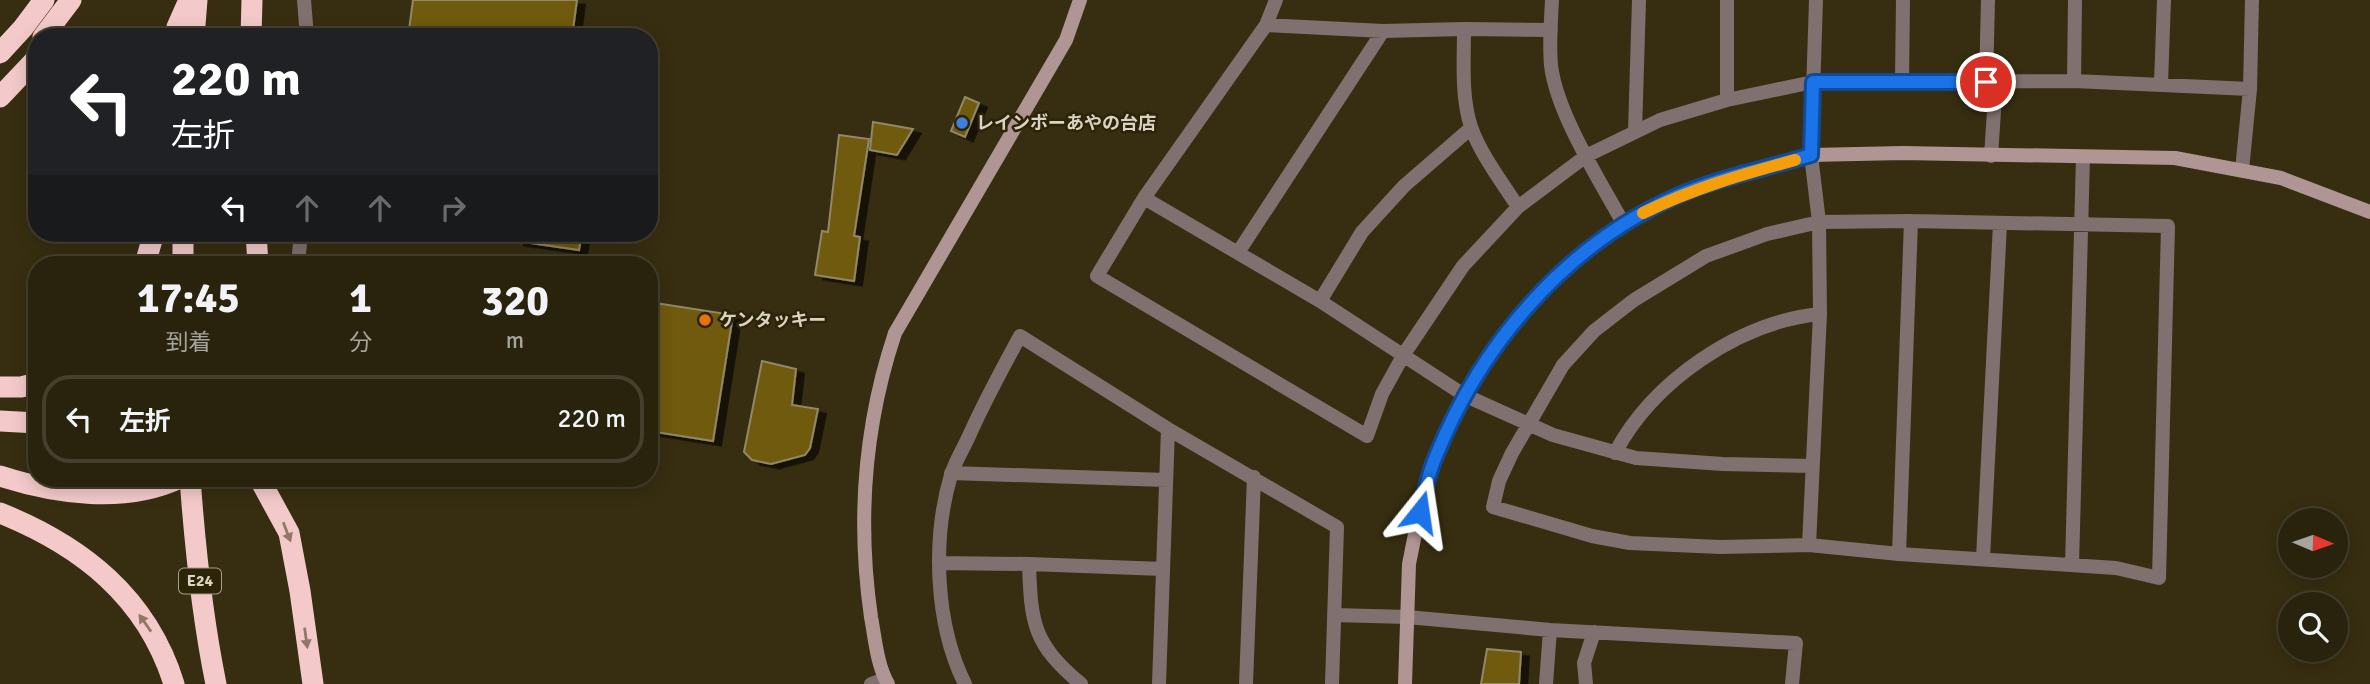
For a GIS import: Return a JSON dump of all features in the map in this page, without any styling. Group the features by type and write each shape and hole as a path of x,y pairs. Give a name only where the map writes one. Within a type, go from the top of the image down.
{"highway":[{"path":"0,52 44,0"},
{"path":"50,28 73,0"},
{"path":"58,28 73,0"},
{"path":"177,28 189,0"},
{"path":"195,28 197,0"},
{"path":"251,28 252,0"},
{"path":"0,81 28,53"},
{"path":"0,97 28,67"},
{"path":"0,387 28,385"},
{"path":"0,421 28,423"},
{"path":"0,476 28,483"},
{"path":"45,487 102,494 142,491 155,487"},
{"name":"E24","path":"191,487 195,544 215,684"},
{"path":"264,487 289,533 313,684"},
{"path":"0,513 69,547 101,570 132,603 155,637 174,684"}],"street":[{"path":"304,0 306,28"},
{"path":"881,682 867,589 864,495 869,433 885,363 895,333 1066,40 1080,0"},
{"path":"1276,0 1266,25 1144,198 1097,276 1367,436 1382,394 1404,354 1462,266 1518,207 1586,156 1660,120 1727,100 1813,82 2074,82 2250,89"},
{"path":"1552,0 1551,66 1562,105 1586,156 1623,223"},
{"path":"1635,132 1639,0"},
{"path":"1727,0 1727,100"},
{"path":"1809,545 1820,314 1819,222 1811,155 1816,0"},
{"path":"1902,82 1903,0"},
{"path":"1988,0 1991,156"},
{"path":"2074,82 2075,0"},
{"path":"2161,84 2164,0"},
{"path":"2242,170 2250,89 2252,0"},
{"path":"1266,25 1383,31 1551,30"},
{"path":"1464,29 1464,95 1471,128 1493,170 1518,207"},
{"path":"1239,251 1383,31"},
{"path":"1320,301 1363,232 1404,186 1471,128"},
{"path":"1405,684 1409,564 1417,524 1435,458 1464,395 1487,359 1542,289 1623,223 1696,189 1811,155 1903,153 2175,158 2281,178 2370,212"},
{"path":"2072,565 2083,157"},
{"path":"1144,198 1239,251 1404,354 1464,395 1527,424 1578,443 1636,457 1723,464 1812,466"},
{"path":"1899,554 1911,221"},
{"path":"1911,221 2168,226 2159,578 2116,568 1899,554 1809,545 1720,547 1630,543 1592,536 1493,507 1499,481 1527,424 1563,365 1594,331 1634,300 1706,256 1767,234 1819,222 1911,221"},
{"path":"1983,558 2000,224"},
{"path":"1615,453 1625,433 1654,400 1703,359 1743,335 1774,322 1820,314"},
{"path":"965,684 945,622 940,593 944,516 951,473 1020,336 1168,429 1338,527 1332,684"},
{"path":"1159,684 1168,429"},
{"path":"951,473 1166,480"},
{"path":"1247,684 1254,477"},
{"path":"940,563 1163,569"},
{"path":"1029,564 1031,608 1038,632 1046,649 1081,684"},
{"path":"1334,615 1407,617 1550,630 1797,643 1792,684"},
{"path":"1546,684 1550,630"},
{"path":"1586,684 1584,663 1594,632"}],"building":[{"path":"413,0 577,0 573,28 409,28"},
{"name":"レインボーあやの台店","path":"965,97 979,103 965,137 951,131"},
{"path":"873,122 913,129 897,155 870,150"},
{"path":"839,135 869,139 854,236 860,237 854,281 815,275 822,231 828,232"},
{"path":"523,242 580,242 579,250"},
{"path":"658,303 733,315 713,441 658,432"},
{"path":"762,361 796,369 792,405 818,409 810,448 805,455 771,464 752,460 744,452"},
{"path":"1487,649 1521,652 1519,684 1481,684"}],"slow traffic":[{"path":"1643,213 1679,195 1795,160"}],"place":[{"name":"レインボーあやの台店","path":"962,123"},
{"name":"ケンタッキー","path":"705,320"}],"route":[{"path":"1420,512 1435,458 1464,395 1487,359 1542,289 1623,223 1679,195 1811,155 1813,82 1986,82"}]}
